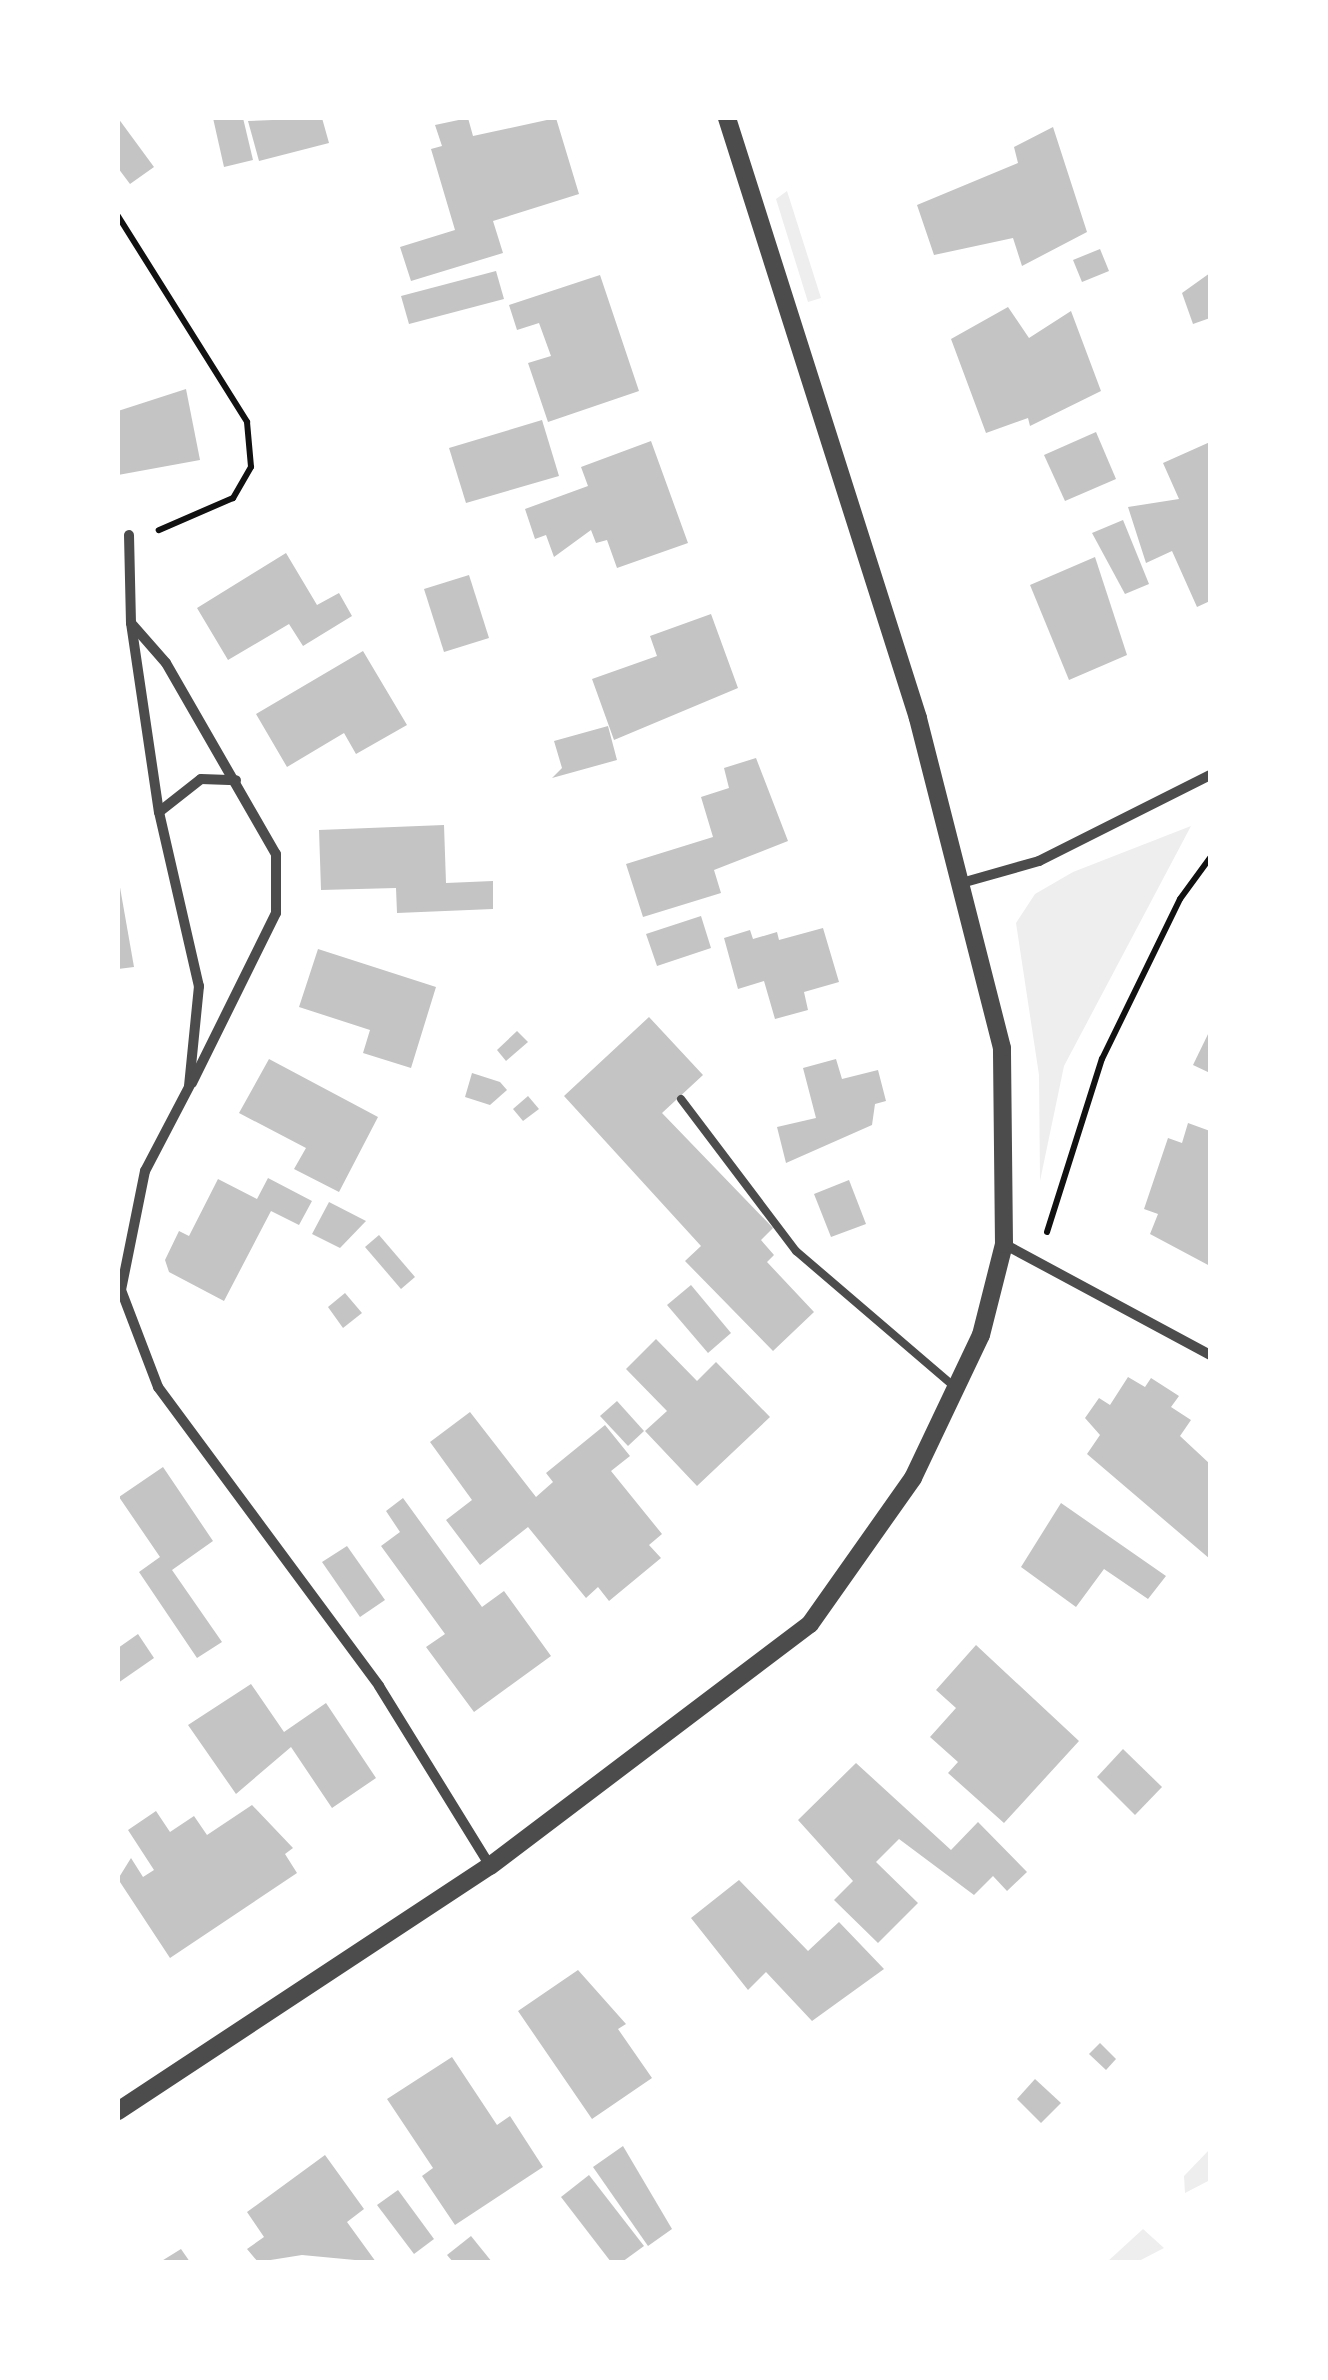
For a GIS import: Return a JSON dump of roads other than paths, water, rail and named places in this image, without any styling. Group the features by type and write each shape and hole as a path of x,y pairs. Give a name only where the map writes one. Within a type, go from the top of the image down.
{"street":[{"path":"118,2111 490,1866 810,1624 912,1478 960,1391 1004,1244 1008,1098 965,882 726,118"},
{"path":"129,535 130,622 159,812 199,986 190,1087"},
{"path":"130,622 166,663 276,854 276,912 224,1034 190,1087 127,1229 121,1290 138,1343 158,1387 379,1686 490,1866"},
{"path":"965,882 1039,860 1210,775"},
{"path":"159,812 200,779 236,780"},
{"path":"1004,1244 1210,1355"}],"lane":[{"path":"681,1099 796,1251 960,1391"}]}
